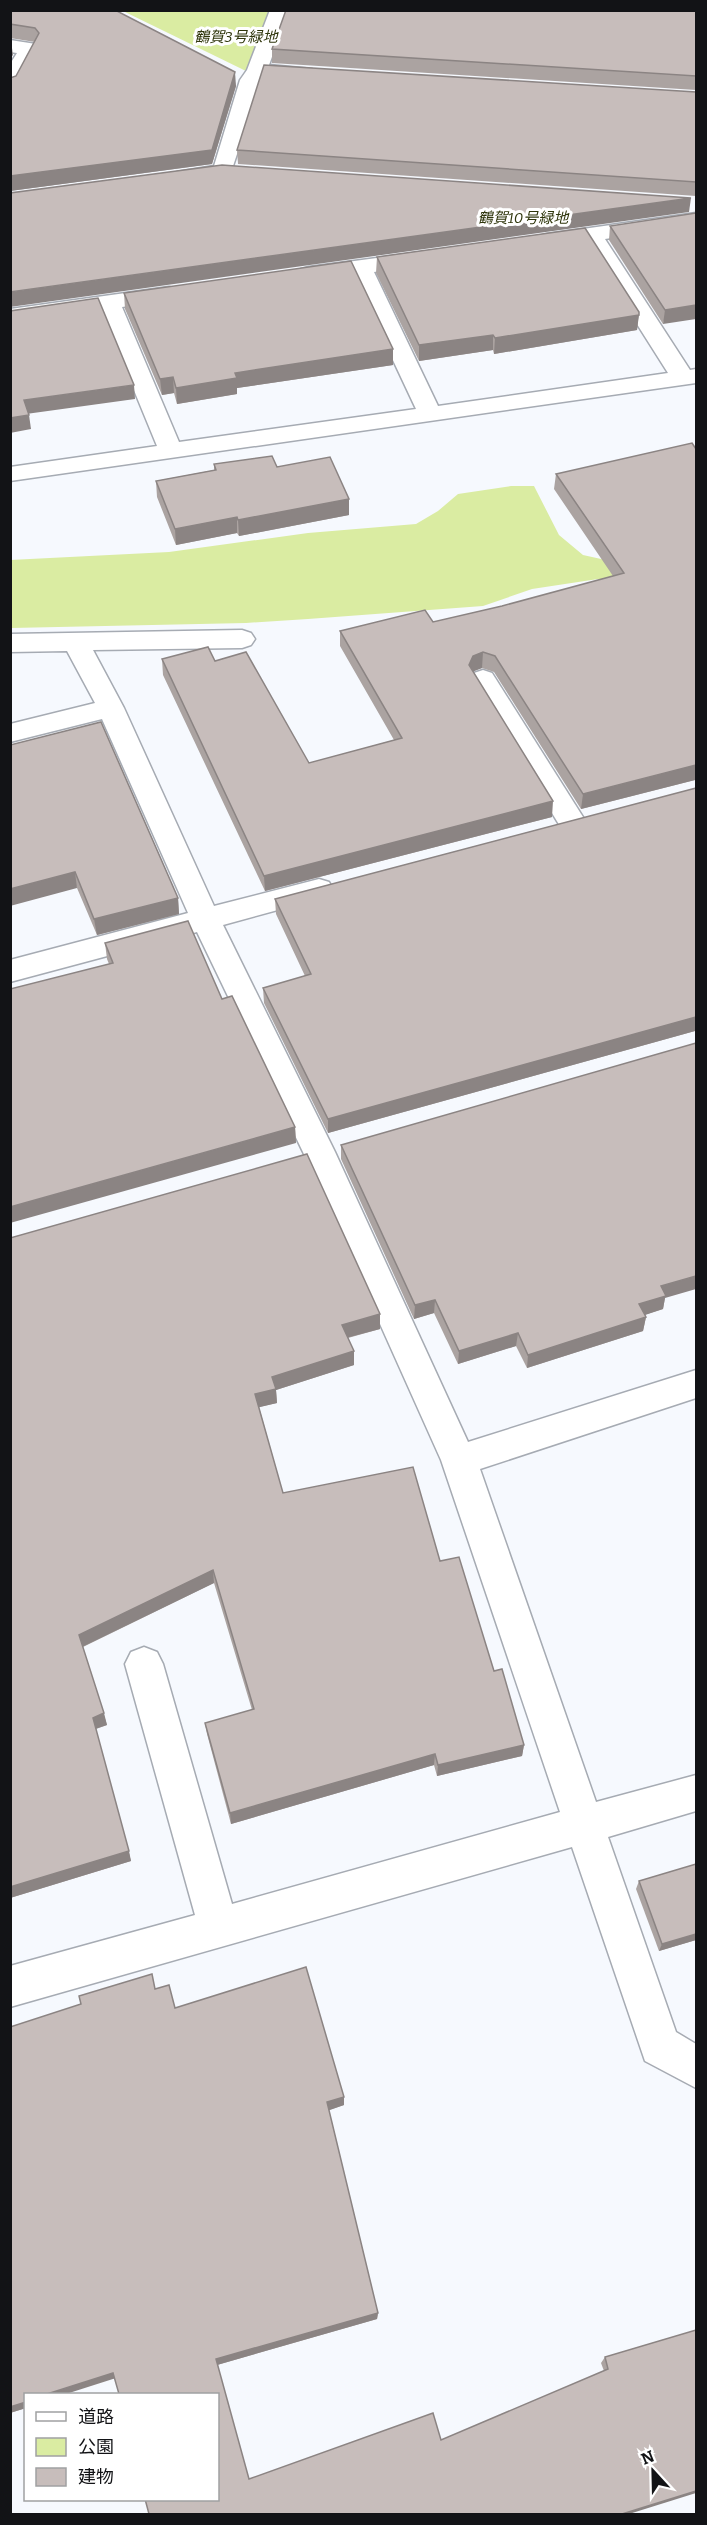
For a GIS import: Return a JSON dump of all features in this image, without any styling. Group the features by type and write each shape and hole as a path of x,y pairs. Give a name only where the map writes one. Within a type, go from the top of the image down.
{"street":[{"path":"223,171 250,80 258,70 280,10"},
{"path":"10,46 29,48 10,84"},
{"path":"258,70 329,75"},
{"path":"164,179 223,171 246,172"},
{"path":"674,202 696,204"},
{"path":"523,245 696,219"},
{"path":"10,474 690,377 592,235"},
{"path":"292,277 441,256"},
{"path":"360,267 430,414"},
{"path":"10,316 189,291"},
{"path":"109,302 171,451"},
{"path":"10,643 242,639"},
{"path":"76,643 111,708 205,919 319,1152 459,1460 660,2046 696,2067"},
{"path":"483,678 573,824"},
{"path":"10,733 111,708"},
{"path":"10,971 343,883"},
{"path":"459,1460 696,1384"},
{"path":"144,1664 219,1928"},
{"path":"10,1986 696,1793"}],"green space":[{"name":"鶴賀3号緑地","path":"123,11 271,11 248,72"},
{"path":"511,486 534,486 559,535 583,555 696,580 598,579 532,589 483,606 308,619 246,623 11,628 10,560 169,552 308,533 416,524 438,511 458,494"}],"building":[{"path":"10,10 115,10 235,72 212,150 10,176 10,78 16,76 39,33 35,28 10,24"},
{"path":"286,10 696,10 696,76 272,49"},
{"path":"264,65 696,92 696,182 237,150"},
{"path":"222,165 691,198 10,292 10,193"},
{"path":"696,213 696,305 665,310 610,226"},
{"path":"585,228 639,315 495,338 493,335 419,345 377,257"},
{"path":"351,261 393,349 235,373 237,378 176,388 173,377 160,379 124,293"},
{"path":"98,298 134,385 24,400 29,415 10,418 10,311"},
{"path":"692,443 696,449 696,765 583,794 495,656 483,652 473,656 469,665 553,801 264,876 162,659 208,647 215,661 246,652 309,763 402,738 340,631 425,610 433,622 624,573 556,474"},
{"path":"272,456 277,467 330,457 349,499 238,520 237,517 175,529 156,481 216,470 214,464"},
{"path":"101,722 178,898 94,919 75,872 10,889 10,745"},
{"path":"696,788 696,1017 328,1119 263,988 311,974 275,899"},
{"path":"188,921 222,999 232,996 295,1127 10,1207 10,989 113,963 105,943"},
{"path":"696,1043 696,1276 661,1286 666,1296 639,1304 646,1317 528,1355 518,1333 459,1351 435,1300 415,1305 341,1145"},
{"path":"307,1154 380,1314 342,1325 354,1351 272,1377 276,1389 255,1394 283,1493 413,1467 440,1561 459,1557 494,1671 502,1669 524,1745 438,1765 435,1754 230,1813 205,1723 254,1709 213,1570 79,1635 104,1713 93,1718 129,1851 10,1887 10,1238"},
{"path":"696,1864 696,1934 662,1944 639,1881"},
{"path":"306,1967 344,2097 327,2102 378,2313 216,2359 249,2479 433,2413 441,2440 608,2369 605,2357 696,2330 696,2491 622,2514 149,2514 146,2501 219,2501 219,2393 119,2393 113,2373 50,2393 24,2393 24,2403 10,2407 10,2027 81,2004 79,1996 152,1974 155,1989 169,1985 175,2008"}],"park label":[{"name":"鶴賀10号緑地","path":"523,218"}]}
